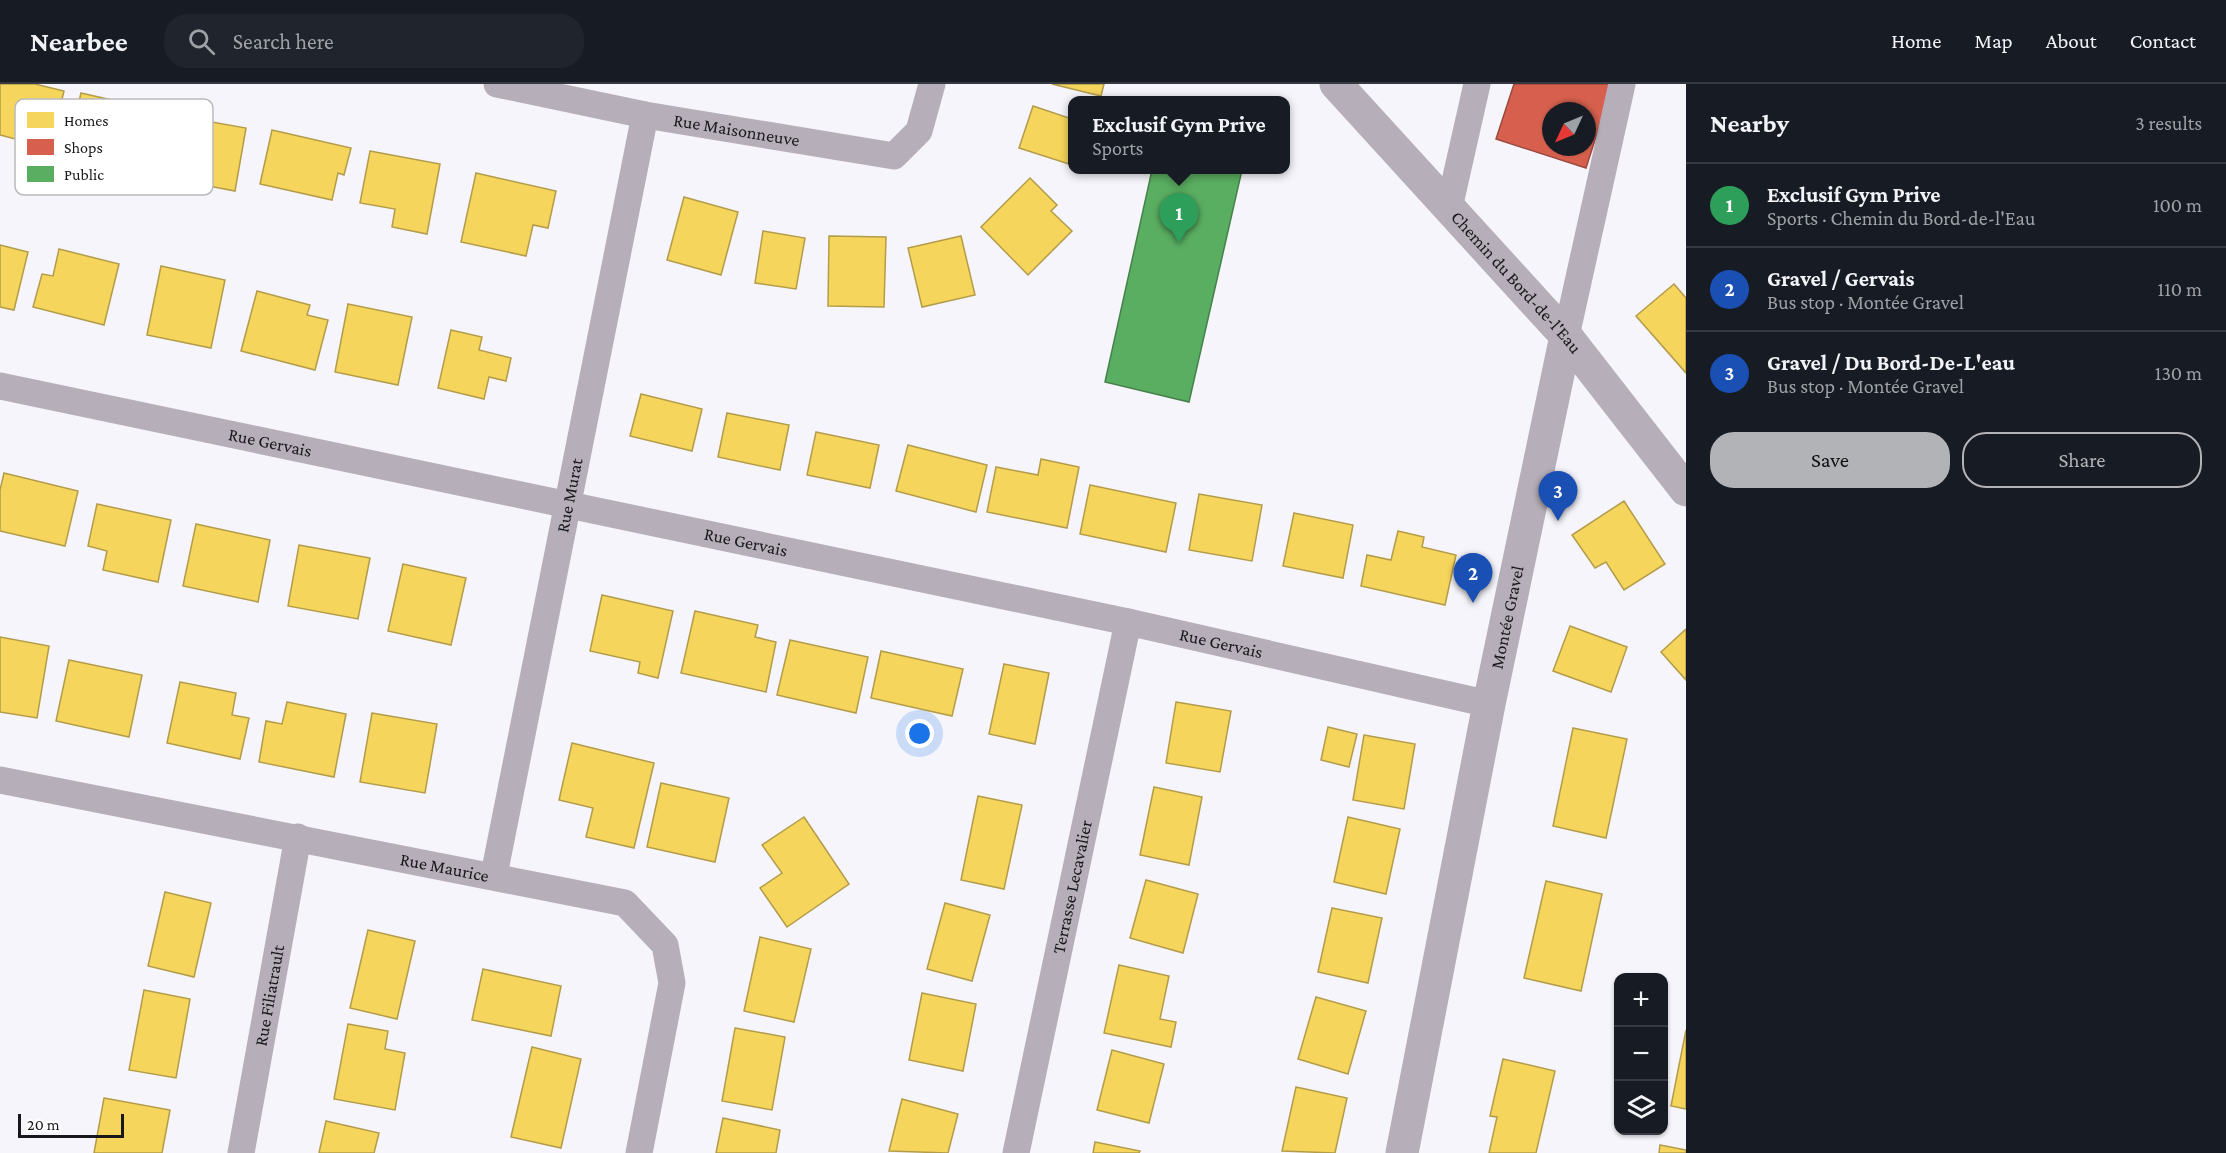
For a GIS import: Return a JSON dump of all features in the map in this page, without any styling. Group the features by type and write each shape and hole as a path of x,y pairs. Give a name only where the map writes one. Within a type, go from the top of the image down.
{"street":[{"name":"Rue Maisonneuve","path":"498,84 645,115 894,156 920,131 932,84"},
{"name":"Chemin du Bord-de-l'Eau","path":"1336,84 1566,336 1686,490"},
{"path":"1449,208 1476,84"},
{"name":"Montée Gravel","path":"1402,1153 1489,704 1566,336 1622,84"},
{"name":"Rue Murat","path":"494,875 645,115"},
{"name":"Rue Gervais","path":"0,386 1128,622 1489,704"},
{"name":"Terrasse Lecavalier","path":"1016,1153 1128,622"},
{"name":"Rue Maurice","path":"0,780 494,875 625,903 665,945 672,983 639,1153"},
{"name":"Rue Filiatrault","path":"241,1153 298,837"}],"building: Homes":[{"path":"0,84 35,84 64,91 62,99 15,99 15,139 0,135"},
{"path":"1052,84 1104,84 1101,96"},
{"path":"81,93 108,99 80,99"},
{"path":"1033,106 1068,118 1068,164 1019,148"},
{"path":"213,122 246,128 235,191 213,187"},
{"path":"272,130 351,148 344,175 338,173 332,200 260,184"},
{"path":"370,151 440,164 427,234 392,227 395,209 360,203"},
{"path":"476,173 556,191 548,228 533,225 526,256 461,242"},
{"path":"1030,178 1057,205 1051,211 1072,231 1028,275 981,227"},
{"path":"684,197 738,212 721,275 667,260"},
{"path":"763,231 805,238 796,289 755,283"},
{"path":"829,236 886,237 884,307 828,306"},
{"path":"961,236 975,295 922,307 908,248"},
{"path":"0,245 28,252 14,310 0,307"},
{"path":"59,249 119,264 104,325 33,307 42,274 53,276"},
{"path":"161,266 225,280 211,348 147,335"},
{"path":"1674,284 1686,298 1686,373 1636,316"},
{"path":"257,291 310,305 307,315 328,320 315,370 241,351"},
{"path":"348,304 412,317 398,385 335,372"},
{"path":"451,330 482,337 479,350 511,358 506,381 489,377 484,399 438,388"},
{"path":"641,394 702,409 692,451 630,436"},
{"path":"727,413 789,425 780,470 718,457"},
{"path":"816,432 879,445 870,488 807,475"},
{"path":"908,445 987,465 976,512 896,491"},
{"path":"1041,459 1079,467 1067,528 987,512 996,467 1038,475"},
{"path":"4,473 78,491 65,546 0,531 0,490"},
{"path":"1090,485 1176,503 1166,552 1080,534"},
{"path":"1199,494 1262,505 1252,561 1189,550"},
{"path":"1624,501 1665,564 1624,590 1606,562 1595,568 1572,535"},
{"path":"97,504 171,520 158,582 103,570 107,551 88,546"},
{"path":"1294,513 1353,525 1343,578 1283,566"},
{"path":"196,524 270,540 258,602 183,586"},
{"path":"1398,531 1424,537 1422,547 1456,555 1445,605 1361,586 1367,555 1391,560"},
{"path":"299,545 370,558 358,619 288,606"},
{"path":"403,564 466,578 451,645 388,631"},
{"path":"602,595 673,611 658,678 638,673 640,662 590,651"},
{"path":"695,611 758,625 755,637 776,642 766,692 681,673"},
{"path":"1570,626 1627,647 1611,692 1553,671"},
{"path":"1686,629 1686,680 1661,652"},
{"path":"0,637 49,646 37,718 0,712"},
{"path":"790,640 868,657 856,713 777,695"},
{"path":"881,651 963,669 952,716 871,698"},
{"path":"69,660 142,675 129,737 56,721"},
{"path":"1004,664 1049,673 1035,744 989,734"},
{"path":"180,682 236,693 232,715 249,718 240,759 167,743"},
{"path":"287,702 346,714 334,777 259,762 266,721 282,724"},
{"path":"1176,702 1231,711 1220,772 1166,763"},
{"path":"372,713 437,724 425,793 360,782"},
{"path":"1328,727 1357,734 1349,767 1321,760"},
{"path":"1573,728 1627,739 1606,838 1553,826"},
{"path":"1364,735 1415,744 1404,809 1353,800"},
{"path":"572,743 654,763 634,848 586,837 593,808 559,800"},
{"path":"661,783 729,798 715,862 647,847"},
{"path":"1154,787 1202,797 1189,865 1140,855"},
{"path":"978,796 1022,805 1004,889 961,880"},
{"path":"804,817 849,884 787,927 760,888 782,873 762,845"},
{"path":"1348,817 1400,829 1386,894 1334,882"},
{"path":"1146,880 1198,894 1183,953 1130,938"},
{"path":"1546,881 1602,894 1581,991 1524,978"},
{"path":"165,892 211,903 194,977 148,966"},
{"path":"945,903 990,915 972,981 927,969"},
{"path":"1332,908 1382,918 1368,983 1318,972"},
{"path":"368,930 415,941 397,1019 350,1008"},
{"path":"760,937 811,949 794,1022 744,1011"},
{"path":"1119,965 1169,976 1160,1019 1176,1022 1171,1047 1104,1033"},
{"path":"483,969 561,986 551,1036 472,1020"},
{"path":"144,990 190,999 176,1078 129,1070"},
{"path":"922,993 976,1004 963,1071 909,1060"},
{"path":"1316,997 1366,1011 1348,1074 1298,1059"},
{"path":"348,1024 388,1031 385,1049 405,1053 395,1110 334,1099"},
{"path":"735,1028 785,1037 772,1110 722,1101"},
{"path":"1686,1030 1686,1109 1671,1106"},
{"path":"532,1047 581,1059 561,1148 511,1137"},
{"path":"1112,1050 1164,1064 1149,1123 1097,1110"},
{"path":"1503,1059 1555,1071 1536,1153 1489,1153 1497,1117 1490,1116"},
{"path":"1296,1087 1347,1098 1335,1153 1282,1151"},
{"path":"104,1098 170,1110 162,1153 94,1153"},
{"path":"902,1099 958,1114 948,1153 889,1151"},
{"path":"723,1118 780,1130 776,1153 716,1153"},
{"path":"326,1121 379,1133 374,1153 319,1153"},
{"path":"1095,1142 1140,1151 1139,1153 1093,1153"},
{"path":"1660,1145 1686,1150 1686,1153 1659,1153"}],"building: Shops":[{"path":"1514,84 1613,84 1596,137 1596,102 1542,102 1542,154 1496,139"},
{"path":"1549,156 1590,156 1586,168"}],"building: Public":[{"path":"1151,174 1241,174 1189,402 1105,382"}],"place":[{"name":"Exclusif Gym Prive","path":"1179,243"},
{"name":"Gravel / Du Bord-De-L'eau","path":"1558,521"},
{"name":"Gravel / Gervais","path":"1473,603"}]}
